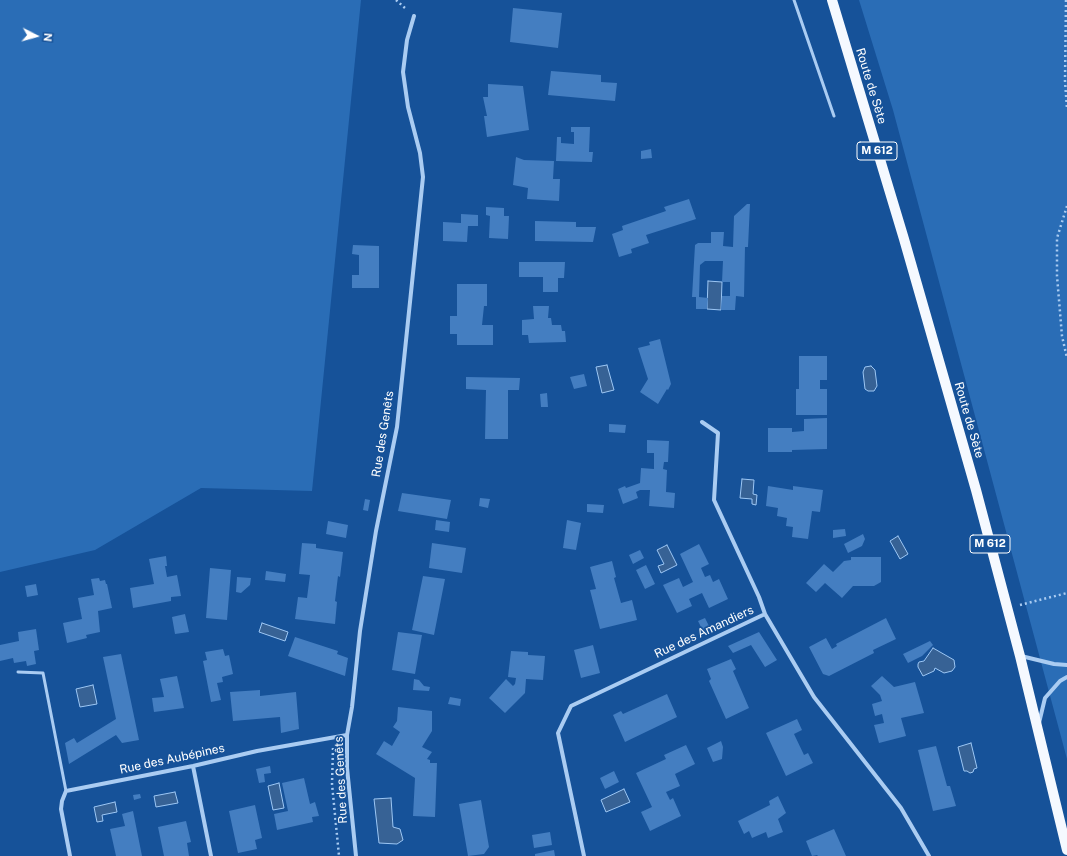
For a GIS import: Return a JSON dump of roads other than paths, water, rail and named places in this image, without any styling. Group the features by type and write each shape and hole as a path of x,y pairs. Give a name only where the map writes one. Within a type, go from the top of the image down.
{"main road":[{"name":"Route de Sète","path":"832,0 904,239 1008,608 1067,850"}],"street":[{"name":"Rue des Genêts","path":"356,856 347,768 347,736 352,707 360,631 376,531 396,427 423,177 420,153 408,107 403,72 407,40 414,16"},
{"path":"702,422 718,433 714,500 759,597 765,614"},
{"name":"Rue des Amandiers","path":"584,856 558,733 572,706 765,614 814,697 901,808 929,856"},
{"path":"1020,656 1054,664 1067,665"},
{"path":"1038,727 1045,698 1060,681 1067,677"},
{"name":"Rue des Aubépines","path":"66,792 193,766 257,751 347,736"},
{"path":"193,766 211,856"},
{"path":"66,792 62,801 61,809 70,856"}],"lane":[{"path":"794,0 834,116"},
{"path":"18,672 44,673 66,792"}]}
